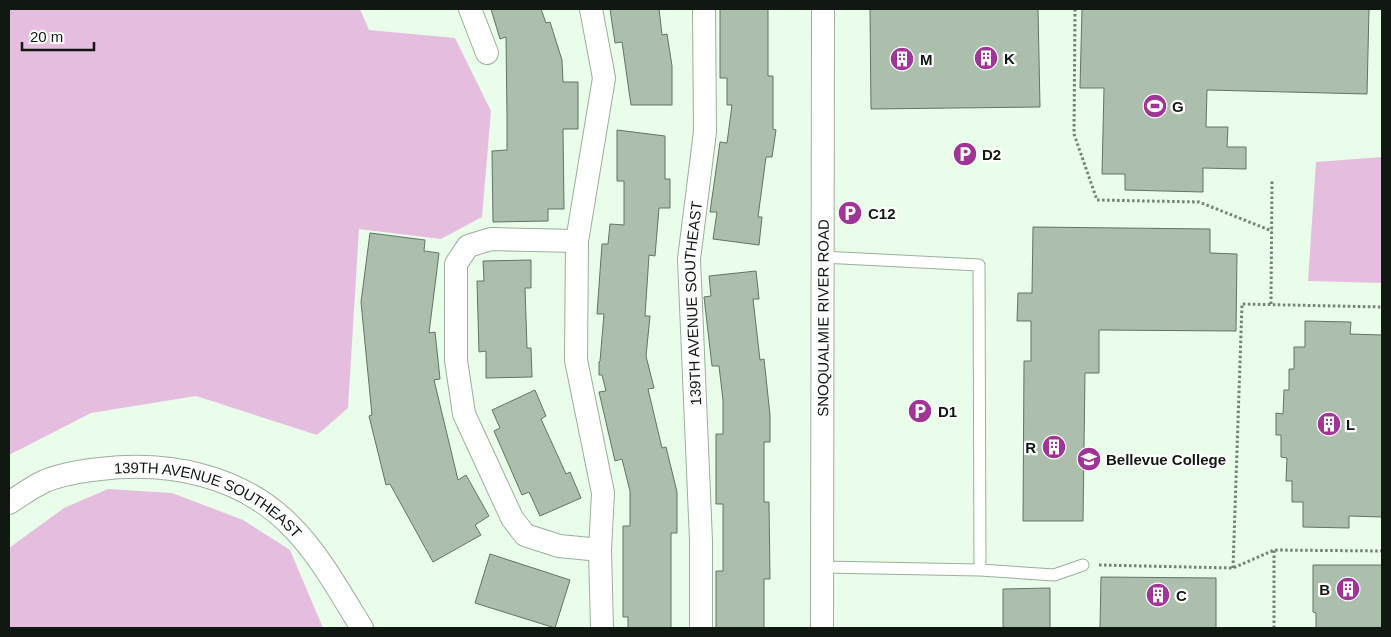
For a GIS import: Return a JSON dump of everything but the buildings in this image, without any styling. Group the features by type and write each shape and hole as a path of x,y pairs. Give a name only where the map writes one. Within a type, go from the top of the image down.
{"street":[{"path":"470,9 487,53"},
{"path":"591,9 604,78 577,241 576,360 603,493 600,550 602,628"},
{"name":"139TH AVENUE SOUTHEAST","path":"701,628 701,541 689,258 705,132 704,9"},
{"name":"SNOQUALMIE RIVER ROAD","path":"822,628 823,9"},
{"path":"577,241 491,239 468,246 456,264 456,360 464,414 512,518 524,536 559,546 600,550"},
{"name":"139TH AVENUE SOUTHEAST","path":"9,503 44,481 76,472 146,466 176,469 204,475 238,487 260,500 290,525 328,573 362,628"}],"lane":[{"path":"822,256 979,265 980,570"},
{"path":"822,567 980,570 1054,575 1083,565"}],"path":[{"path":"1075,9 1074,134 1097,200 1199,202 1272,231"},
{"path":"1272,179 1272,304"},
{"path":"1234,568 1242,304 1382,307"},
{"path":"1274,550 1274,628"},
{"path":"1083,565 1234,568 1274,550 1382,551"}],"shaded area":[{"path":"9,9 360,9 369,30 455,38 491,111 482,217 441,239 359,229 348,408 317,435 196,396 91,413 9,455"},
{"path":"1382,157 1382,283 1308,281 1316,162"},
{"path":"108,489 172,493 243,520 290,550 323,628 9,628 9,548 64,508"}],"place":[{"name":"K","path":"986,58"},
{"name":"M","path":"902,59"},
{"name":"G","path":"1155,106"},
{"name":"D2","path":"965,154"},
{"name":"C12","path":"850,213"},
{"name":"D1","path":"920,411"},
{"name":"L","path":"1329,424"},
{"name":"R","path":"1054,447"},
{"name":"Bellevue College","path":"1089,459"},
{"name":"B","path":"1348,589"},
{"name":"C","path":"1158,595"}]}
